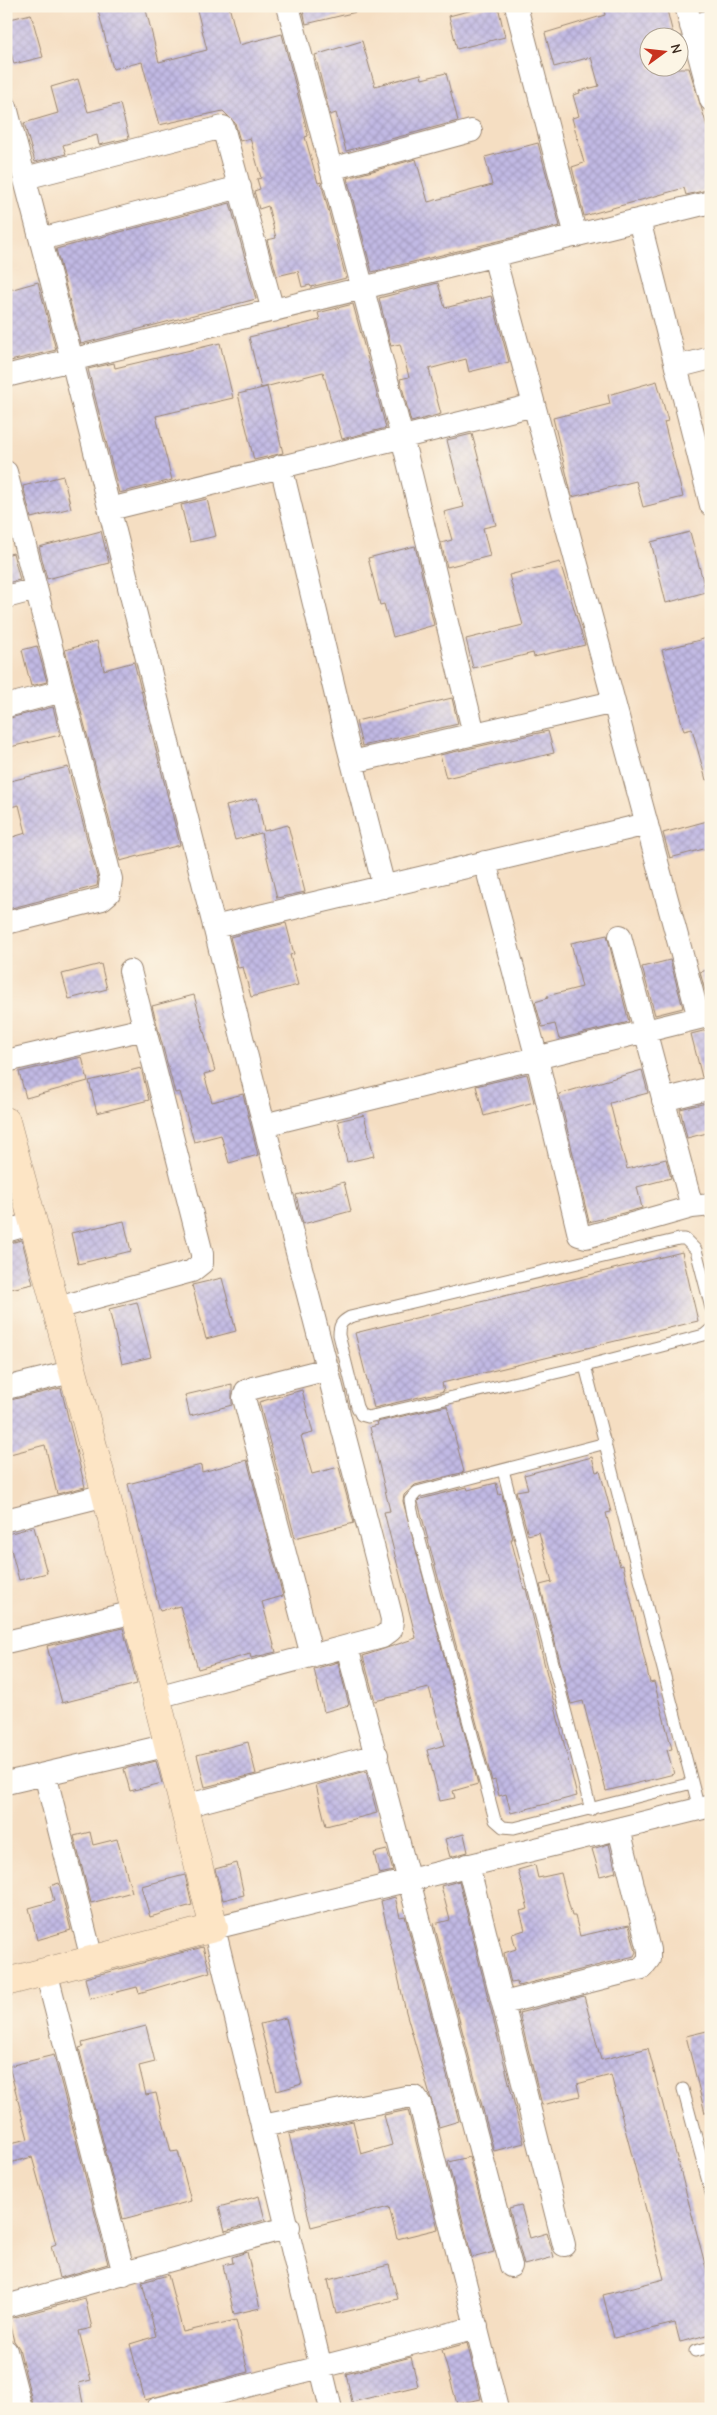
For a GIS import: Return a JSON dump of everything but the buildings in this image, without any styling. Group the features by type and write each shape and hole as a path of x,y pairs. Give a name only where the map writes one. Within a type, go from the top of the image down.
{"street":[{"path":"288,6 402,437 474,734"},
{"path":"516,6 576,236"},
{"path":"696,18 711,100"},
{"path":"6,107 110,508 264,1125 392,1618 391,1630 382,1637 157,1696"},
{"path":"25,178 223,127 273,311"},
{"path":"331,169 470,132"},
{"path":"41,238 240,187"},
{"path":"6,376 711,202"},
{"path":"639,220 711,505"},
{"path":"264,1125 705,1017 647,824 494,256"},
{"path":"676,367 711,358"},
{"path":"110,508 534,405"},
{"path":"281,466 352,762 384,886"},
{"path":"6,472 111,879 109,893 102,899 6,923"},
{"path":"6,597 36,589"},
{"path":"6,706 62,691"},
{"path":"352,762 614,702"},
{"path":"214,927 647,824"},
{"path":"485,862 537,1059 579,1235 586,1237 702,1206 663,1100 620,936"},
{"path":"57,1308 192,1271 202,1263 202,1254 130,971"},
{"path":"6,1061 144,1029"},
{"path":"663,1100 711,1088"},
{"path":"6,1121 57,1308 71,1372 106,1495 185,1806 331,2409"},
{"path":"6,1231 34,1223"},
{"path":"312,1656 244,1398 246,1391 253,1388 328,1369"},
{"path":"6,1388 71,1372"},
{"path":"6,1520 106,1495"},
{"path":"6,1642 135,1612"},
{"path":"347,1647 511,2266"},
{"path":"6,1783 169,1745"},
{"path":"185,1806 377,1756"},
{"path":"45,1774 92,1959"},
{"path":"6,1982 214,1928 705,1808"},
{"path":"503,2003 642,1968 649,1959 649,1950 619,1829"},
{"path":"468,1865 564,2246"},
{"path":"46,1971 124,2274"},
{"path":"262,2126 406,2097 415,2097 420,2104 497,2409"},
{"path":"6,2306 288,2227"},
{"path":"157,2409 477,2327"},
{"path":"6,2351 11,2386 21,2409"}],"lane":[{"path":"711,1308 696,1250 685,1239 679,1239 350,1317 342,1321 339,1327 339,1335 357,1407 362,1415 368,1417 585,1366 704,1335 711,1329"},
{"path":"585,1366 692,1783 705,1808"},
{"path":"606,1443 417,1492 410,1500 412,1511 495,1820 503,1827 514,1828 692,1783"},
{"path":"503,1470 591,1810"},
{"path":"683,2089 711,2193"},
{"path":"695,2351 711,2346"}]}
